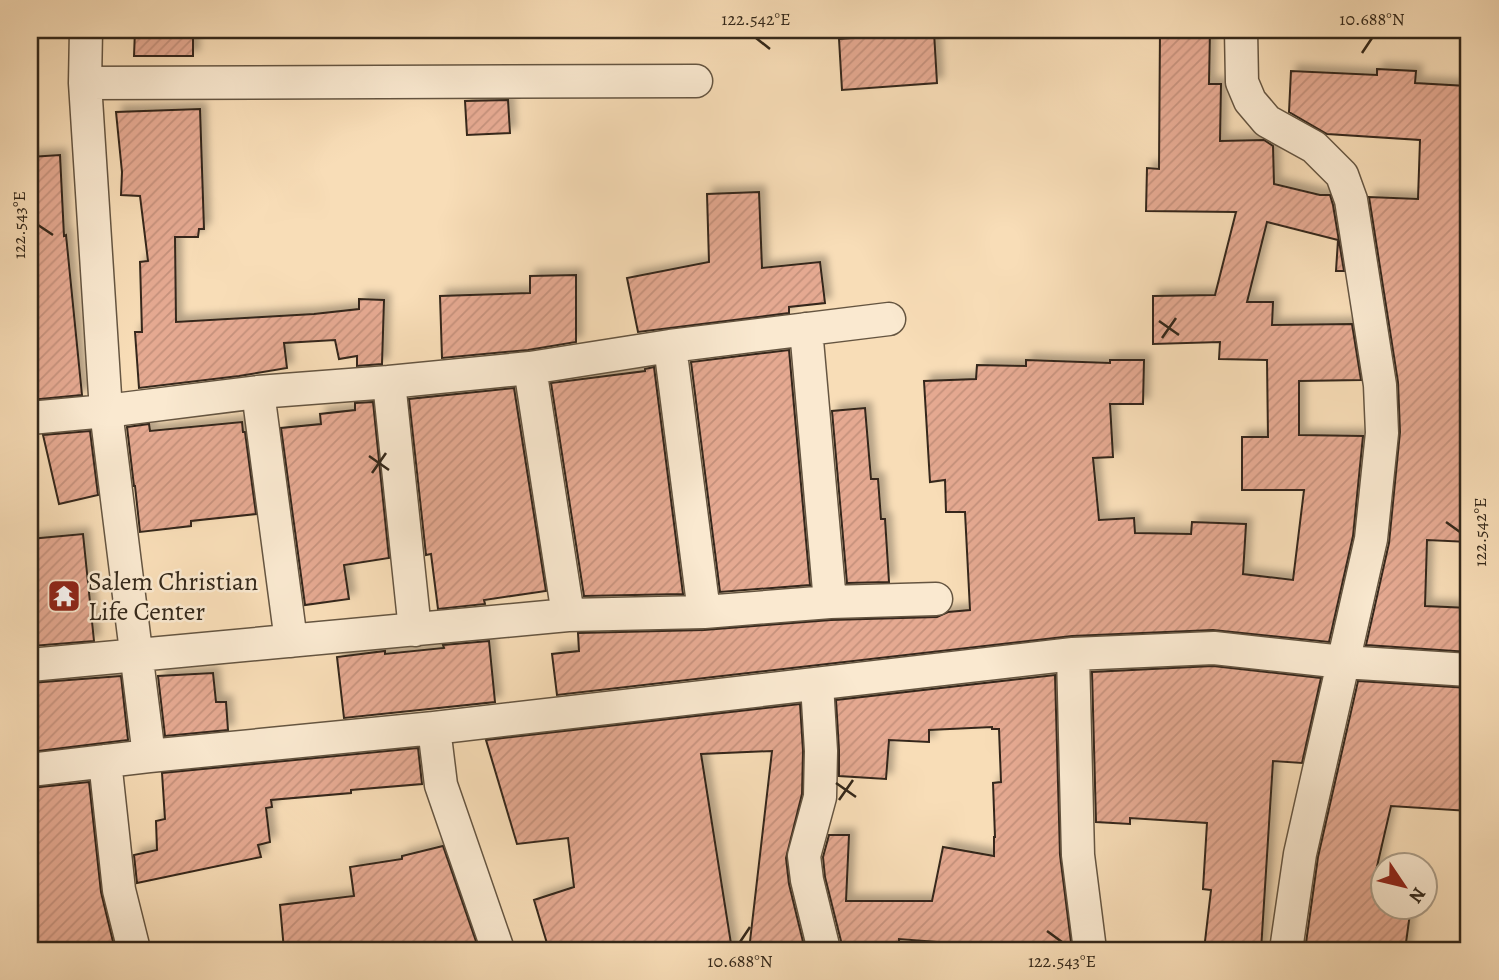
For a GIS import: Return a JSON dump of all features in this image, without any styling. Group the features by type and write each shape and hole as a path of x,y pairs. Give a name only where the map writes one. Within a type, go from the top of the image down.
{"street":[{"path":"86,30 85,83 106,411 149,756"},
{"path":"1241,30 1241,82 1250,101 1267,121 1314,147 1342,176 1351,200 1380,385 1382,433 1371,539 1300,854 1286,950"},
{"path":"85,83 695,81"},
{"path":"30,418 258,392 530,368 670,346 889,319"},
{"path":"806,329 830,603"},
{"path":"670,346 704,612"},
{"path":"530,368 568,615"},
{"path":"390,382 415,630"},
{"path":"258,392 291,641"},
{"path":"30,664 568,615 704,612 936,599"},
{"path":"30,770 1073,654 1214,648 1343,662 1469,670"},
{"path":"1073,654 1078,855 1090,950"},
{"path":"817,684 821,751 820,797 804,856 824,950"},
{"path":"434,727 441,785 498,950"},
{"path":"105,761 119,890 134,950"}],"building":[{"path":"135,30 193,30 193,56 134,56"},
{"path":"1160,30 1210,30 1209,84 1221,84 1220,141 1264,140 1273,146 1274,184 1330,195 1333,205 1344,271 1336,271 1338,240 1267,222 1247,302 1273,302 1272,325 1352,324 1361,380 1299,381 1299,435 1363,436 1353,536 1329,642 1213,630 1072,636 557,695 552,654 579,651 578,633 704,630 831,620 937,617 948,612 970,610 965,512 946,512 945,480 930,482 924,381 976,379 977,365 1026,366 1026,360 1110,363 1110,360 1144,360 1143,404 1110,404 1113,457 1093,458 1099,520 1134,518 1135,533 1191,534 1192,522 1246,524 1243,574 1293,580 1304,490 1242,490 1242,437 1268,437 1267,360 1219,359 1220,342 1153,344 1153,296 1215,295 1236,212 1146,211 1147,168 1159,169"},
{"path":"934,32 937,83 842,90 839,39"},
{"path":"1377,69 1416,71 1415,83 1467,86 1463,144 1469,147 1469,345 1466,345 1469,542 1427,540 1425,606 1469,608 1469,652 1366,645 1389,543 1400,432 1398,382 1369,197 1418,199 1420,140 1327,134 1289,112 1291,71 1377,75"},
{"path":"508,100 510,133 467,135 465,101"},
{"path":"200,109 204,229 199,229 198,237 175,237 176,322 314,314 359,309 359,299 384,300 382,364 357,366 357,356 339,359 335,340 284,343 287,368 139,388 135,332 142,332 140,262 148,261 140,196 121,195 122,172 116,112"},
{"path":"60,155 64,236 66,235 82,395 30,400 30,157"},
{"path":"759,192 762,268 820,262 825,303 789,307 789,313 638,332 627,278 709,262 707,194"},
{"path":"576,275 576,342 528,350 442,358 440,296 530,293 530,276"},
{"path":"789,350 810,585 720,592 691,362"},
{"path":"654,367 683,594 584,596 551,383 645,371"},
{"path":"514,388 546,591 484,600 485,604 438,609 431,554 426,555 409,399"},
{"path":"373,402 389,558 344,565 349,599 305,605 281,428 321,424 320,414 355,410 355,403"},
{"path":"865,408 871,479 878,479 881,519 885,519 889,582 847,583 832,411"},
{"path":"242,422 256,514 191,521 191,526 140,532 127,427 149,424 150,431"},
{"path":"90,431 98,495 59,504 43,435"},
{"path":"83,534 94,641 32,646 30,539"},
{"path":"489,641 495,702 344,718 337,657 444,648 443,645"},
{"path":"1213,666 1321,678 1302,763 1273,761 1261,950 1204,950 1211,890 1203,889 1207,823 1130,818 1130,824 1096,822 1092,672"},
{"path":"213,673 216,702 226,702 228,730 165,736 158,676"},
{"path":"1055,675 1060,855 1072,950 991,950 990,946 899,939 899,946 842,945 825,877 823,857 829,835 849,835 846,901 932,901 943,847 994,856 993,783 1001,782 999,729 992,727 929,730 929,742 889,740 886,779 839,776 836,700"},
{"path":"121,676 128,740 30,752 30,683"},
{"path":"1358,681 1469,688 1469,811 1391,806 1381,850 1370,850 1370,920 1409,920 1405,950 1305,950 1318,857"},
{"path":"800,704 802,794 786,858 789,884 805,950 749,950 772,751 701,754 732,950 549,950 534,900 574,887 568,838 517,844 486,740"},
{"path":"418,748 422,784 271,800 272,807 266,808 270,842 258,845 261,857 137,883 134,855 157,850 156,821 165,819 162,773"},
{"path":"89,782 101,892 115,950 30,950 30,788"},
{"path":"443,846 479,950 284,950 280,905 354,896 350,867 402,859 402,856"}],"place":[{"name":"Salem Christian Life Center","path":"64,596"}]}
